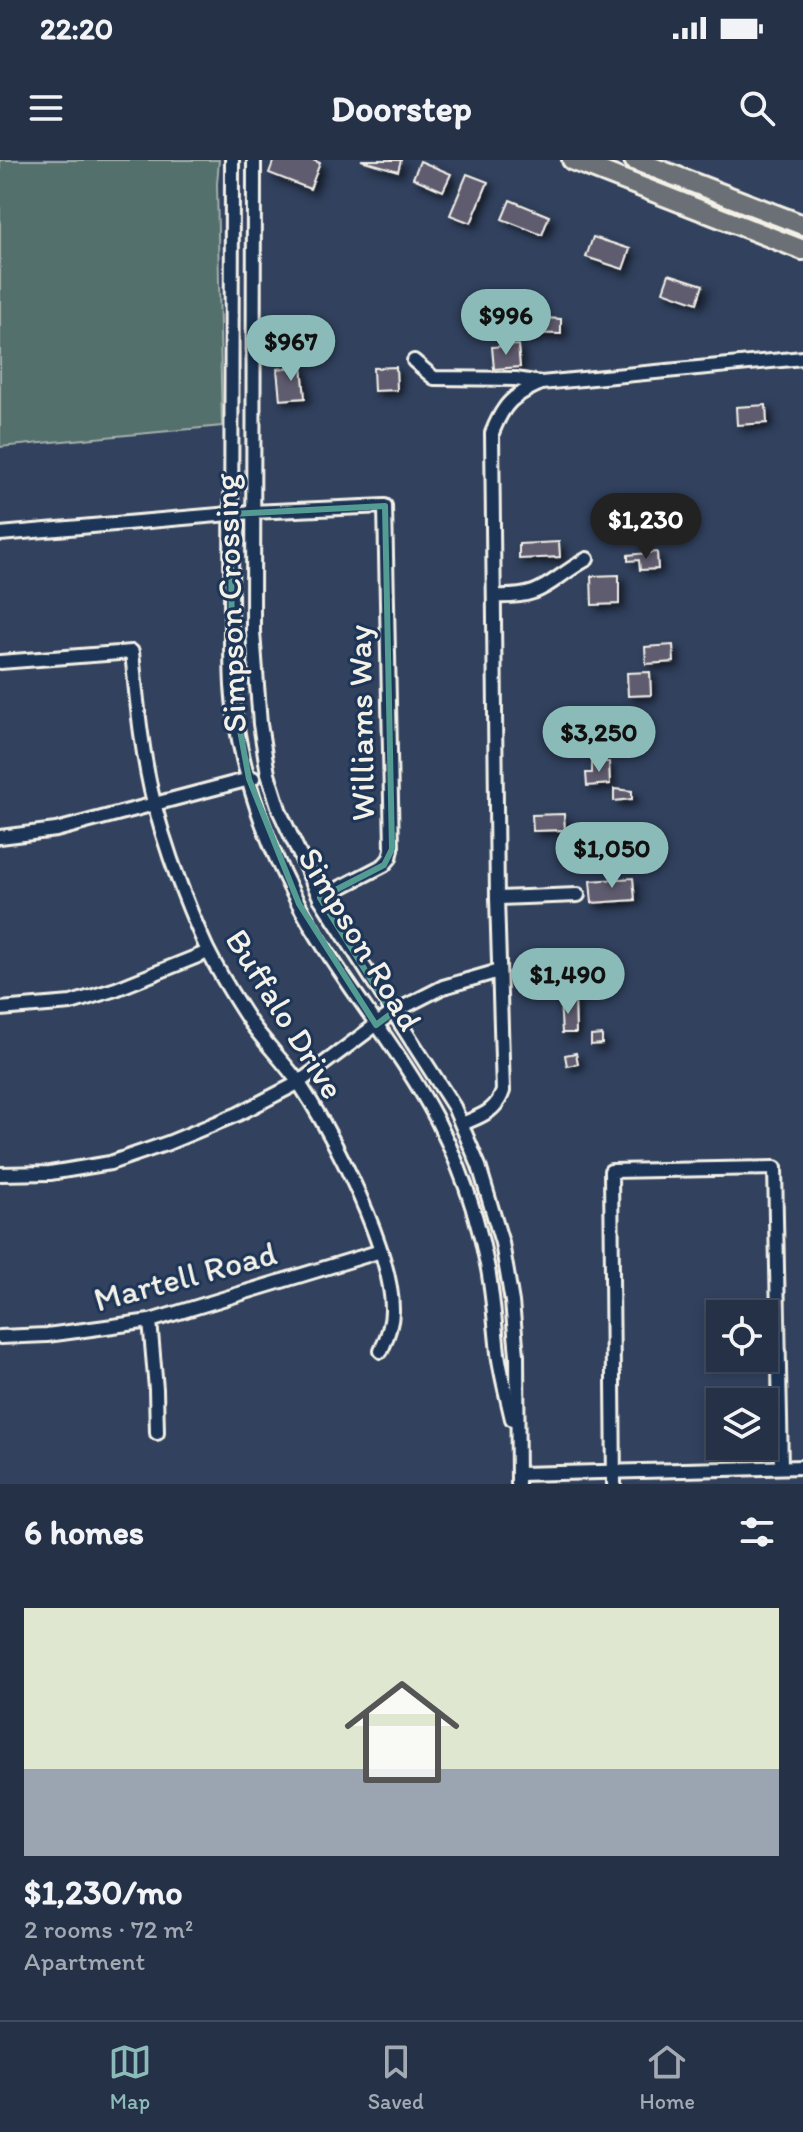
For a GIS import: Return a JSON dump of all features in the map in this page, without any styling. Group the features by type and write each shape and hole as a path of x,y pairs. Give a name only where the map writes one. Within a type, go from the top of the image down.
{"highway":[{"path":"572,160 803,250"},
{"path":"634,160 803,225"}],"street":[{"name":"Simpson Road","path":"232,160 232,687 249,779 274,851 299,904 322,945 409,1073 437,1120 463,1179 488,1268 498,1356 517,1441"},
{"name":"Simpson Crossing","path":"254,160 253,632 260,724 268,774 280,812 320,898 392,1013"},
{"path":"414,361 434,378 516,379 541,383 803,358"},
{"path":"462,1124 493,1110 503,1091 497,898 492,433 502,409 522,392 541,383"},
{"name":"Williams Way","path":"252,512 385,506 392,849 384,865 320,898"},
{"path":"0,534 252,512"},
{"path":"494,596 531,595 587,559"},
{"name":"Buffalo Drive","path":"0,662 132,652 140,729 155,805 179,882 208,952 250,1022 298,1083 361,1200 386,1264 393,1310 390,1331 381,1351"},
{"path":"0,837 56,830 268,774"},
{"path":"497,898 578,895"},
{"path":"0,1009 71,1003 116,989 208,952"},
{"path":"0,1174 50,1173 110,1163 238,1114 298,1083 392,1013 443,987 499,971"},
{"name":"Simpson Road","path":"392,1013 454,1107 492,1204 502,1243 516,1342 518,1479"},
{"path":"614,1478 611,1171 775,1168 781,1467"},
{"name":"Martell Road","path":"0,1337 47,1335 150,1321 381,1251"},
{"path":"150,1321 157,1433"},
{"path":"518,1479 614,1478 803,1467"}],"highlighted area":[{"path":"385,506 392,849 384,865 320,898 392,1013 376,1025 299,904 249,779 232,687 231,514"}],"green space":[{"path":"0,160 219,160 222,426 0,447"}],"building":[{"path":"274,160 313,160 320,163 310,189 269,173"},
{"path":"361,160 401,160 398,171"},
{"path":"420,161 451,174 443,191 413,178"},
{"path":"467,174 488,182 471,223 450,215"},
{"path":"510,200 549,216 542,235 502,219"},
{"path":"593,237 630,249 623,269 586,257"},
{"path":"669,274 703,285 697,303 663,291"},
{"path":"525,317 561,319 561,334 524,333"},
{"path":"518,345 520,367 494,369 492,347"},
{"path":"302,366 305,398 280,400 277,369"},
{"path":"396,367 397,390 374,391 373,368"},
{"path":"766,405 767,423 737,425 736,407"},
{"path":"559,542 560,557 519,559 519,544"},
{"path":"657,552 658,569 640,570 639,560 628,561 628,555"},
{"path":"619,575 619,604 592,605 591,576"},
{"path":"673,645 674,662 646,664 645,647"},
{"path":"650,672 651,695 628,696 627,673"},
{"path":"592,762 609,762 610,784 587,786 586,773 592,773"},
{"path":"614,789 632,791 632,799 614,801"},
{"path":"564,814 565,830 533,831 532,815"},
{"path":"633,878 635,900 592,903 590,881"},
{"path":"575,998 576,1033 562,1033 560,999"},
{"path":"602,1035 602,1044 591,1045 591,1036"},
{"path":"576,1053 578,1064 567,1066 565,1055"}]}
